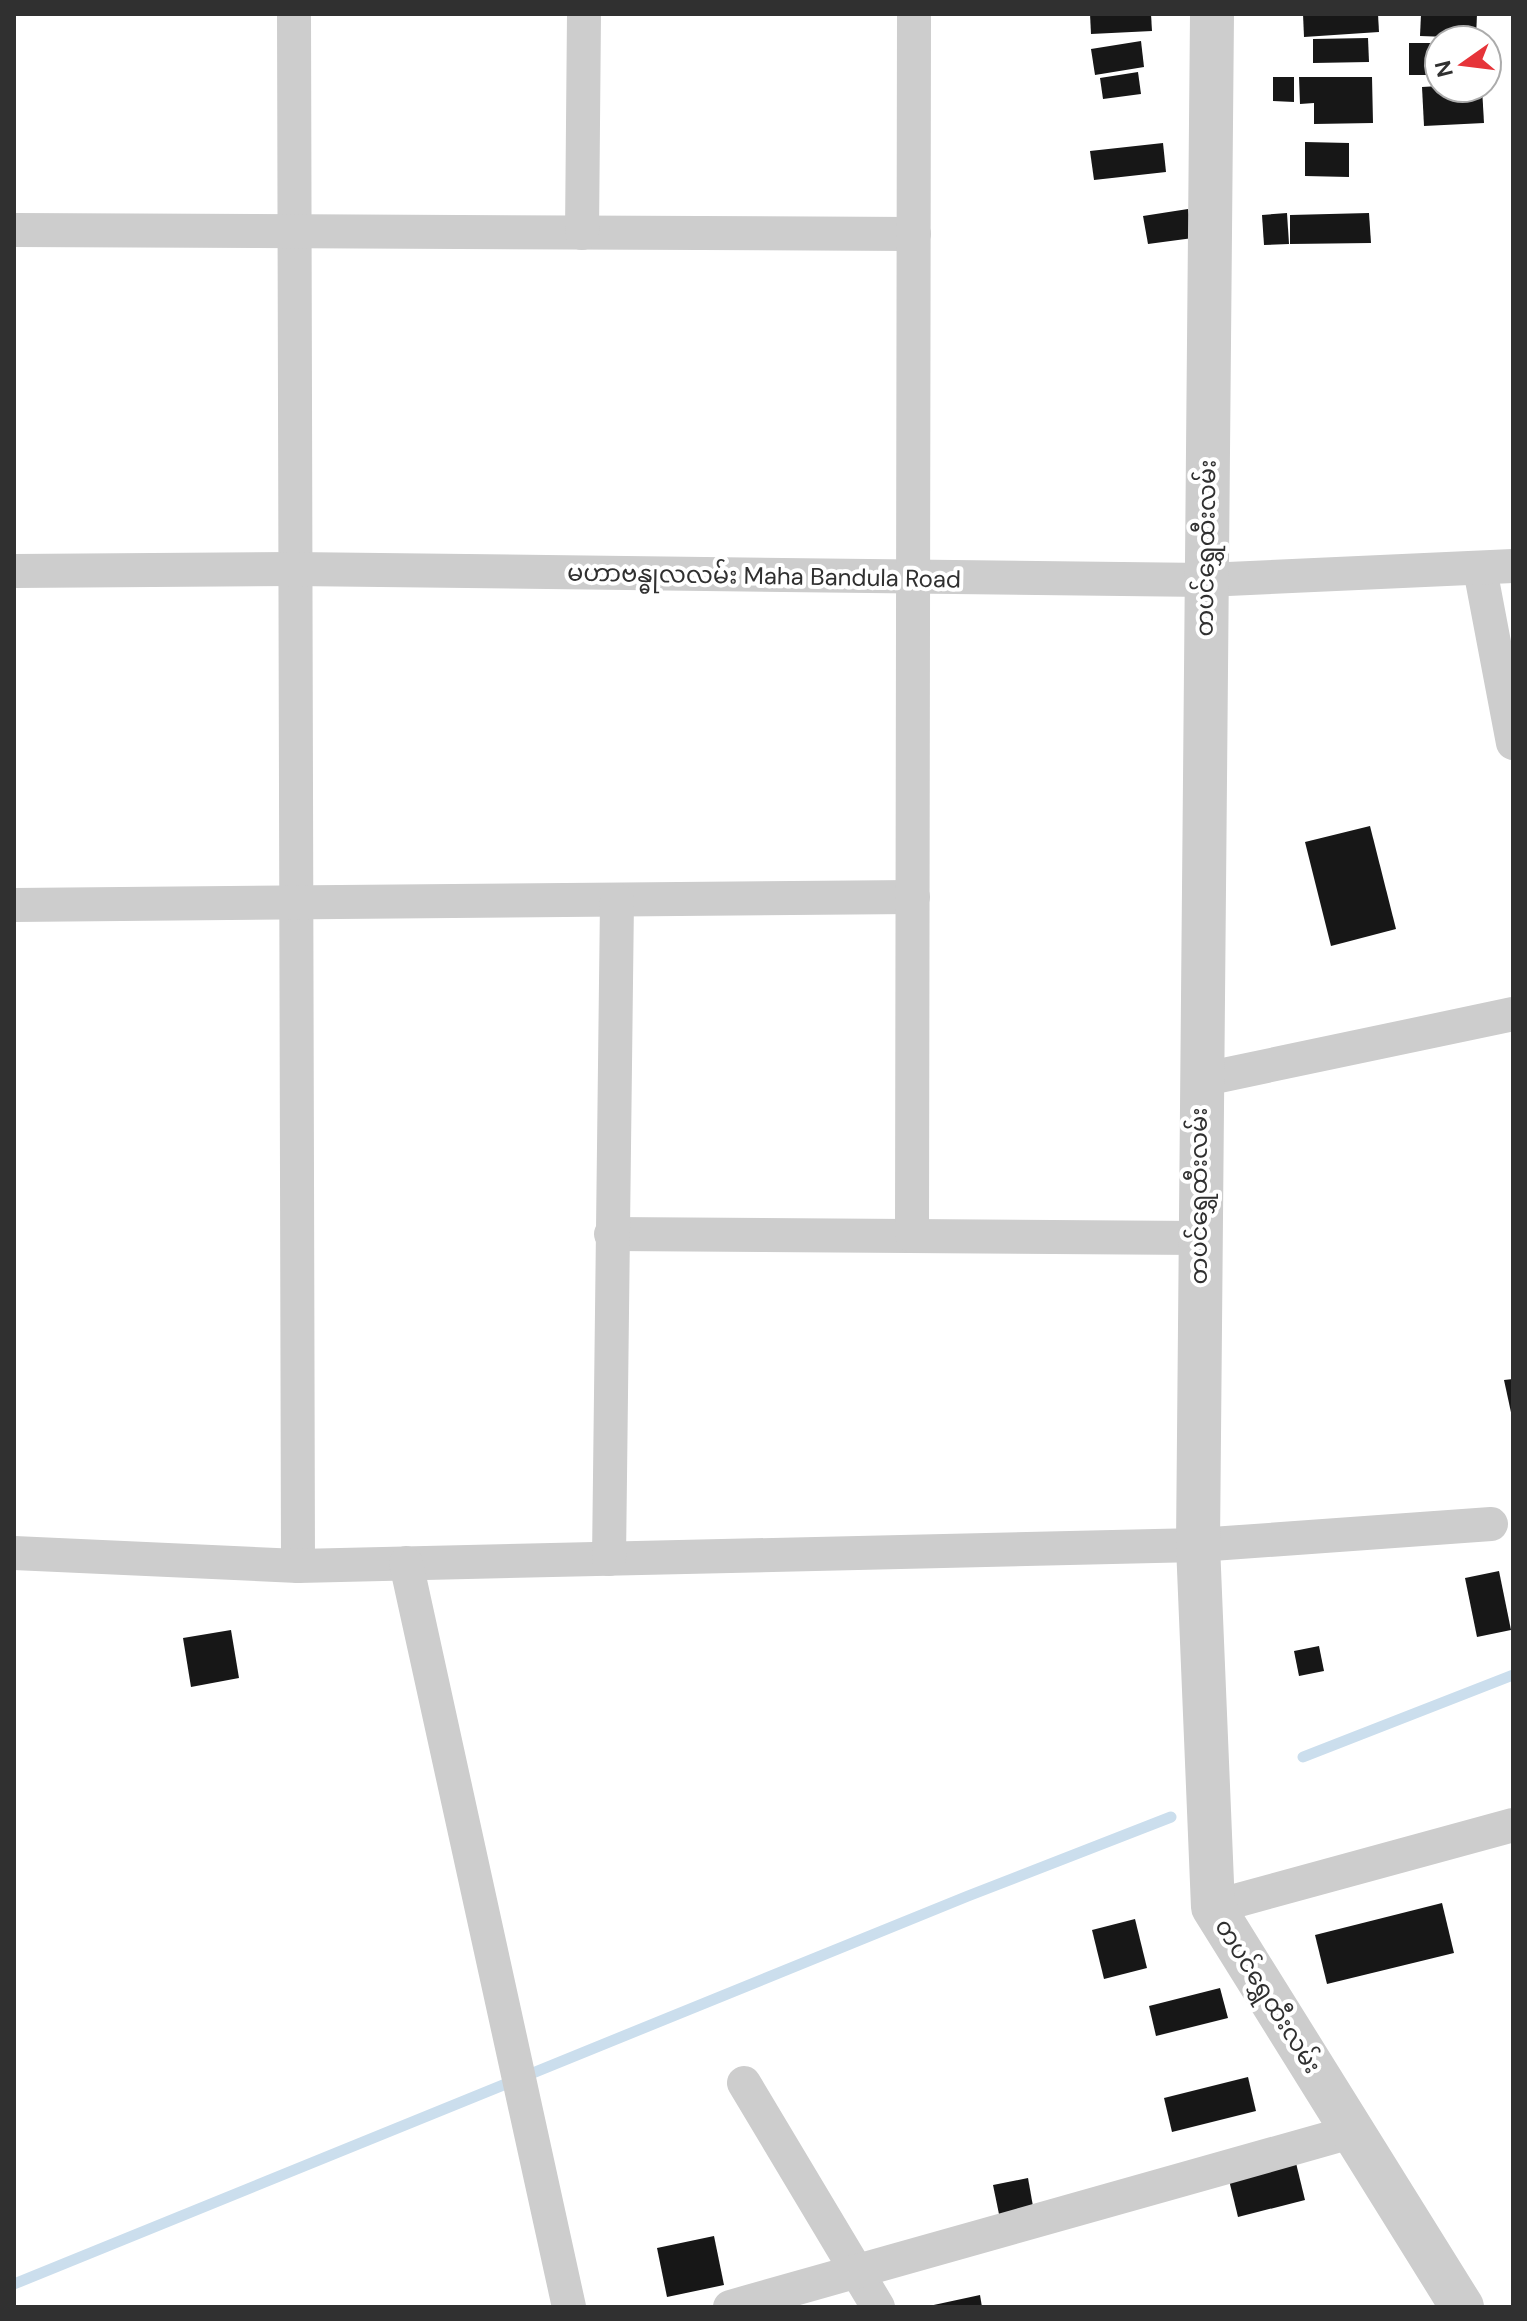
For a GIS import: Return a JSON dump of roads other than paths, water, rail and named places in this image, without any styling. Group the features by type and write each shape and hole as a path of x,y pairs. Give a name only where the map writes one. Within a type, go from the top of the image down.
{"street":[{"path":"294,14 298,1566"},
{"path":"582,233 584,14"},
{"path":"912,1235 914,14"},
{"name":"တပင်ရွှေထီးလမ်း","path":"1212,14 1198,1545 1213,1907 1462,2307"},
{"path":"14,230 914,234"},
{"path":"1496,568 1513,743"},
{"name":"မဟာဗန္ဓုလလမ်း Maha Bandula Road","path":"14,571 294,569 913,579 1206,580 1496,568"},
{"path":"14,905 913,897"},
{"path":"609,1559 617,900"},
{"path":"1200,1080 1513,1014"},
{"path":"611,1234 1200,1238"},
{"path":"14,1553 298,1566 1198,1545 1491,1524"},
{"path":"406,1563 569,2307"},
{"path":"1213,1907 1513,1825"},
{"path":"744,2083 878,2307"},
{"path":"730,2307 1351,2132"}],"waterway":[{"path":"1303,1757 1513,1675"},
{"path":"14,2284 968,1896 1171,1817"}]}
